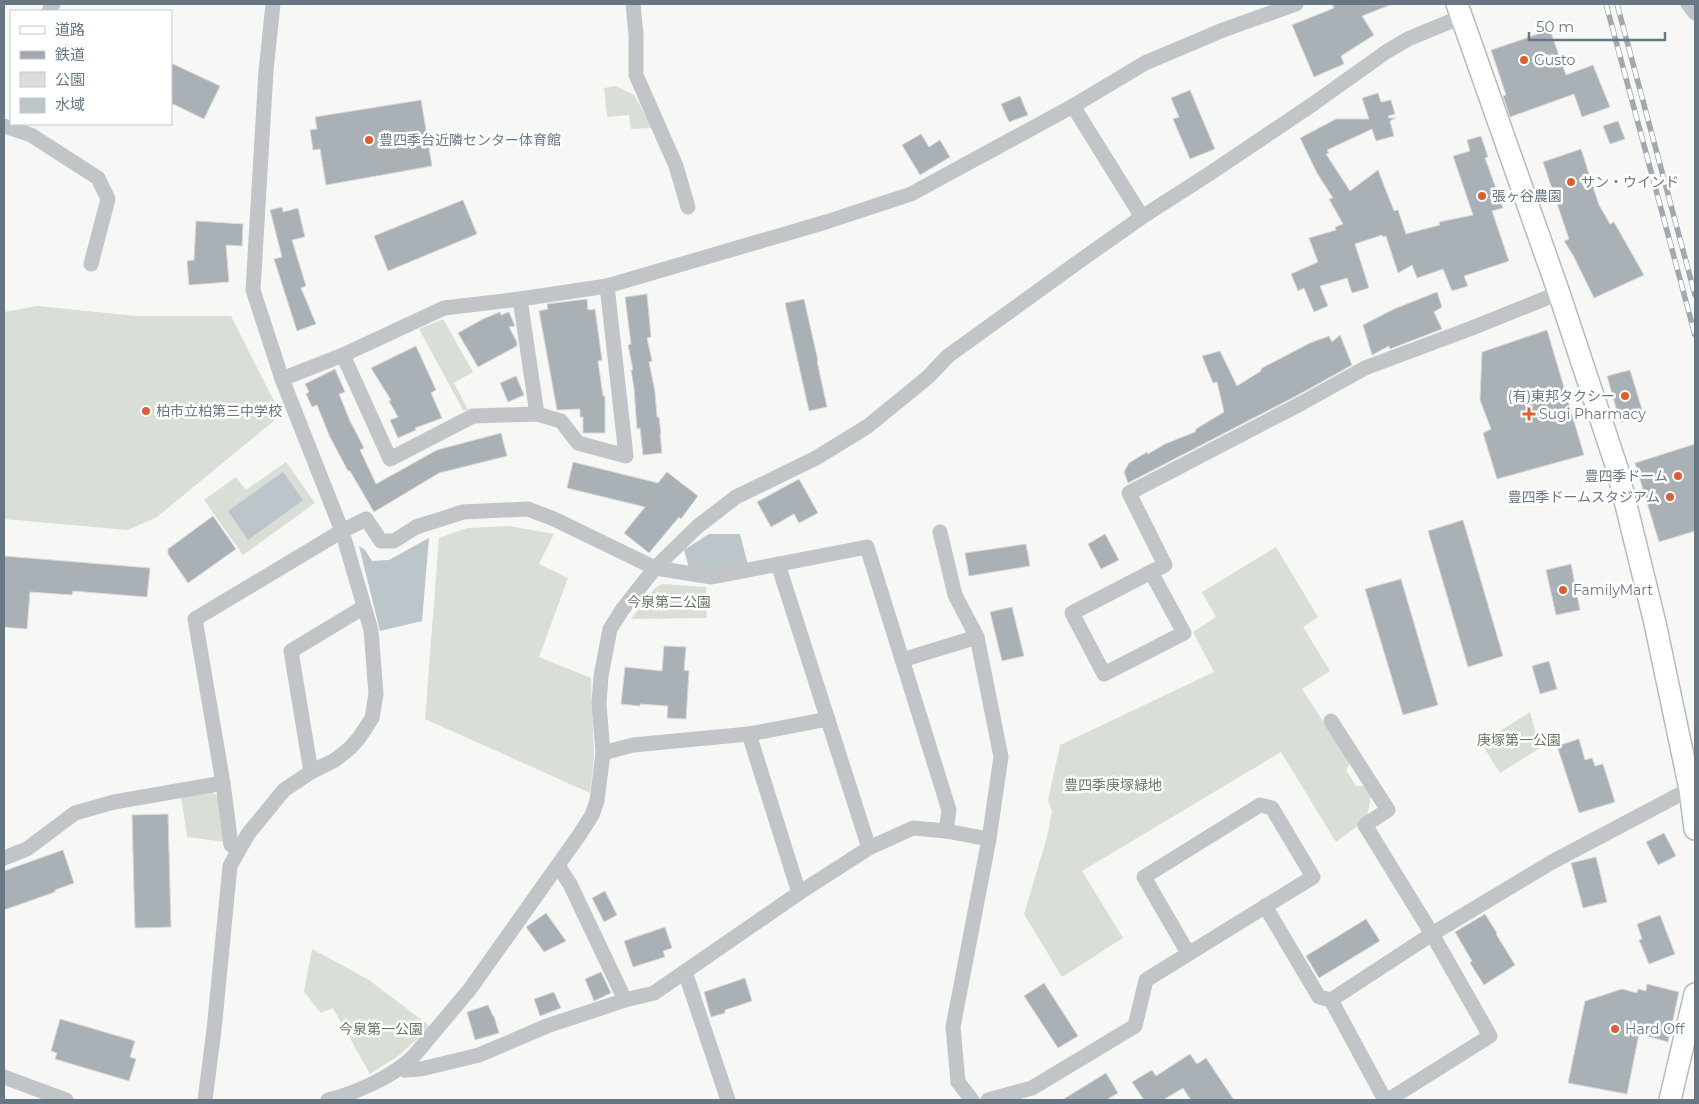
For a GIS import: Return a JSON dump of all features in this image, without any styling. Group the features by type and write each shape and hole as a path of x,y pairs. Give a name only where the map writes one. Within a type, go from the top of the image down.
{"main road":[{"path":"1459,10 1559,293 1616,468 1655,623 1690,789 1695,829"},
{"path":"1670,1100 1695,994"}],"street":[{"path":"205,1100 214,1030 230,866 248,834 284,790 311,772 335,760 359,738 372,718 376,694 372,630 342,531 282,379 253,290 266,72 273,4"},
{"path":"633,4 636,35 636,75 676,166 688,207"},
{"path":"282,379 343,355 444,308 607,286 826,222 911,194 1073,106 1154,59 1223,30 1296,4"},
{"path":"1688,4 1695,13"},
{"path":"328,1100 381,1079 403,1067 413,1057 470,989 592,815 597,801 603,753 599,704 601,676 610,629 622,610 655,568 697,527 736,496 816,458 868,426 928,377 948,356 1142,217 1210,174 1386,52 1459,10"},
{"path":"1073,106 1142,217"},
{"path":"4,126 31,135 98,178 108,199 91,264"},
{"path":"343,355 390,459 473,416 537,414 561,421 578,443 626,456 607,286"},
{"path":"1151,572 1184,633 1104,674 1072,613 1151,572 1165,565 1129,494 1365,368 1481,325 1559,293"},
{"path":"520,299 537,414"},
{"path":"238,850 231,845 223,783 195,619 342,531 366,519 381,541 394,541 416,527 463,512 528,509 554,519 655,568 712,577 867,547 949,810 946,831"},
{"path":"940,532 955,595 976,637 1001,757 989,839 953,1027 958,1082 972,1100"},
{"path":"778,564 869,848"},
{"path":"311,772 291,651 364,607"},
{"path":"902,660 976,637"},
{"path":"603,753 633,745 749,734 828,719"},
{"path":"1264,906 1319,997 1331,1000 1387,1100 1490,1036 1432,934 1365,826 1388,810 1331,721"},
{"path":"749,734 798,893"},
{"path":"4,858 27,849 75,813 114,802 223,783"},
{"path":"1331,1000 1432,934 1552,862 1690,789"},
{"path":"988,1100 1032,1088 1135,1026 1146,980 1313,877 1272,808 1260,805 1144,877 1188,953"},
{"path":"403,1067 405,1070 421,1069 479,1055 547,1026 625,1000 654,993 798,893 869,848 913,828 946,831 989,839"},
{"path":"558,866 570,884 625,1000"},
{"path":"685,972 728,1100"},
{"path":"4,1078 65,1100"}],"green space":[{"path":"616,86 634,95 653,128 631,129 629,115 607,117 604,88"},
{"path":"37,306 136,316 231,316 281,415 157,517 128,530 4,519 4,312"},
{"path":"443,319 473,372 454,383 468,410 463,410 419,329"},
{"path":"286,462 315,503 243,555 204,500 236,477 246,490"},
{"path":"509,526 554,534 539,564 568,578 539,657 591,678 594,759 590,793 425,719 439,538 467,528"},
{"name":"豊四季庚塚緑地","path":"1276,547 1318,617 1303,627 1330,671 1302,689 1350,763 1346,770 1356,786 1364,786 1371,796 1367,819 1336,842 1281,752 1082,871 1123,938 1062,977 1024,914 1047,837 1052,812 1048,800 1060,745 1214,672 1193,632 1216,617 1202,592"},
{"name":"今泉第二公園","path":"662,584 706,587 707,618 631,619 655,588"},
{"name":"庚塚第一公園","path":"1530,712 1540,748 1500,773 1481,743"},
{"path":"210,790 221,799 225,842 187,837 181,796"},
{"name":"今泉第一公園","path":"312,949 369,980 431,1027 398,1056 370,1074 333,1008 321,1013 304,992"}],"water":[{"path":"283,472 303,500 248,540 228,511"},
{"path":"709,534 740,534 748,565 700,571 689,568 684,550"},
{"path":"429,538 422,621 380,631 359,546 365,550 372,561 389,560"}],"building":[{"path":"1332,4 1390,5 1362,16 1374,35 1341,56 1344,64 1314,77 1292,25 1334,8"},
{"path":"1550,30 1566,75 1593,65 1610,107 1582,117 1574,94 1510,117 1503,96 1506,95 1491,50"},
{"path":"172,63 220,86 204,119 172,103"},
{"path":"1190,90 1215,149 1190,159 1173,119 1179,117 1171,98"},
{"path":"1378,93 1381,102 1391,100 1395,114 1388,116 1389,118 1396,118 1390,121 1394,136 1376,141 1372,129 1327,150 1329,153 1326,154 1350,191 1378,170 1394,211 1398,210 1406,234 1440,225 1439,222 1473,215 1453,156 1470,151 1467,140 1481,136 1488,157 1485,158 1503,208 1492,211 1509,261 1464,276 1468,286 1452,291 1443,269 1417,278 1412,265 1398,273 1386,236 1383,237 1382,235 1355,244 1369,288 1352,293 1347,278 1320,286 1328,306 1314,312 1304,288 1298,291 1291,274 1318,262 1309,238 1336,230 1335,227 1343,224 1329,199 1333,198 1317,173 1300,138 1336,119 1369,119 1362,98"},
{"path":"1020,96 1028,115 1009,122 1001,104"},
{"name":"豊四季台近隣センター体育館","path":"421,100 432,166 326,185 320,149 313,150 310,130 317,129 315,117"},
{"path":"1618,121 1625,139 1610,144 1603,126"},
{"path":"921,134 929,147 940,140 950,157 920,175 902,145"},
{"path":"1581,149 1599,205 1610,224 1614,222 1644,275 1594,298 1564,241 1569,239 1543,162"},
{"path":"463,200 477,234 388,271 374,236"},
{"path":"282,207 283,212 298,208 305,237 292,240 306,286 301,288 316,324 297,331 274,259 282,257 270,210"},
{"path":"196,221 243,224 242,246 226,245 229,282 189,285 187,261 194,260"},
{"path":"1437,292 1442,307 1434,312 1442,329 1390,349 1389,346 1372,355 1363,325 1394,309"},
{"path":"647,294 651,337 647,338 652,361 649,362 655,392 657,417 659,417 662,453 643,455 640,428 637,429 631,370 633,370 628,345 631,344 625,297"},
{"path":"587,299 588,310 595,309 602,360 598,361 603,396 605,396 605,433 583,433 583,417 580,417 580,409 557,410 539,311 548,309 547,304"},
{"path":"804,299 827,407 809,411 785,303"},
{"path":"500,312 501,315 509,312 515,326 509,327 517,342 517,346 478,367 458,333"},
{"name":"Sugi Pharmacy","path":"1547,330 1584,455 1497,479 1483,433 1491,429 1480,400 1482,352"},
{"path":"1340,335 1352,365 1128,483 1124,472 1129,463 1147,452 1148,454 1165,444 1195,432 1196,429 1224,412 1217,382 1213,383 1202,356 1220,351 1237,386 1266,366 1310,343 1329,336 1332,342"},
{"path":"416,346 436,390 431,393 442,418 415,428 416,430 398,438 390,420 398,417 389,401 391,400 371,368"},
{"path":"335,369 345,392 339,394 364,448 360,450 376,484 437,450 501,433 507,456 439,473 374,512 350,471 348,471 330,437 317,405 312,407 306,394 309,392 305,384"},
{"name":"(有)東邦タクシー","path":"1630,370 1644,416 1620,422 1607,376"},
{"path":"516,376 524,395 508,402 500,383"},
{"name":"豊四季ドームスタジアム","path":"1695,444 1695,531 1659,542 1635,463"},
{"path":"573,462 658,483 667,472 698,496 681,519 679,517 649,553 624,533 645,507 567,488"},
{"path":"799,479 818,513 799,523 794,514 771,527 757,502"},
{"path":"213,516 236,549 188,583 168,554 168,549"},
{"path":"1463,520 1503,656 1468,667 1428,531"},
{"path":"1105,534 1119,560 1101,569 1088,544"},
{"path":"1026,544 1030,566 969,576 965,553"},
{"path":"4,556 150,568 147,597 73,591 72,595 30,592 27,629 4,627"},
{"name":"FamilyMart","path":"1571,564 1580,610 1556,615 1546,570"},
{"path":"1401,579 1438,705 1403,715 1365,589"},
{"path":"1012,607 1024,656 1002,661 990,612"},
{"path":"664,646 686,647 684,670 689,671 686,719 667,718 668,706 621,704 625,667 662,671"},
{"path":"1549,661 1557,689 1540,694 1532,666"},
{"path":"1579,739 1585,760 1592,758 1595,766 1603,764 1615,802 1579,813 1557,746"},
{"path":"168,814 171,927 135,928 132,815"},
{"path":"1664,833 1676,856 1658,865 1646,842"},
{"path":"63,850 74,883 55,890 55,892 4,910 4,871"},
{"path":"1596,857 1607,902 1583,908 1571,863"},
{"path":"605,891 617,915 604,922 592,898"},
{"path":"546,913 566,941 544,952 526,927"},
{"path":"1485,914 1515,965 1484,985 1470,963 1472,961 1455,932"},
{"path":"1660,915 1675,954 1649,964 1639,940 1642,939 1637,924"},
{"path":"1366,919 1380,941 1319,978 1306,956"},
{"path":"665,927 672,948 663,951 665,957 633,967 624,941"},
{"path":"601,972 611,993 594,1001 585,979"},
{"path":"745,978 752,1001 711,1017 704,992"},
{"path":"1044,983 1078,1036 1058,1048 1024,996"},
{"path":"1647,984 1679,992 1668,1042 1639,1034 1627,1094 1568,1083 1585,1001 1622,989 1637,993 1638,989 1646,991"},
{"path":"554,992 561,1008 540,1016 534,999"},
{"path":"488,1005 494,1016 499,1033 475,1040 467,1012"},
{"path":"60,1019 135,1041 130,1057 136,1059 129,1081 55,1059 57,1053 51,1051"},
{"path":"1190,1054 1197,1064 1206,1058 1234,1100 1191,1100 1183,1088 1163,1100 1144,1100 1132,1082 1152,1070 1156,1076"},
{"path":"1106,1073 1118,1093 1106,1100 1062,1100"}],"railway":[{"path":"1606,4 1695,335"},
{"path":"1617,4 1695,295"}],"place":[{"name":"Gusto","path":"1524,60"},
{"name":"豊四季台近隣センター体育館","path":"369,140"},
{"name":"サン・ウインド","path":"1571,182"},
{"name":"張ヶ谷農園","path":"1482,196"},
{"name":"(有)東邦タクシー","path":"1625,396"},
{"name":"柏市立柏第三中学校","path":"146,411"},
{"name":"Sugi Pharmacy","path":"1529,414"},
{"name":"豊四季ドーム","path":"1678,476"},
{"name":"豊四季ドームスタジアム","path":"1670,497"},
{"name":"FamilyMart","path":"1563,590"},
{"name":"Hard Off","path":"1615,1029"}]}
